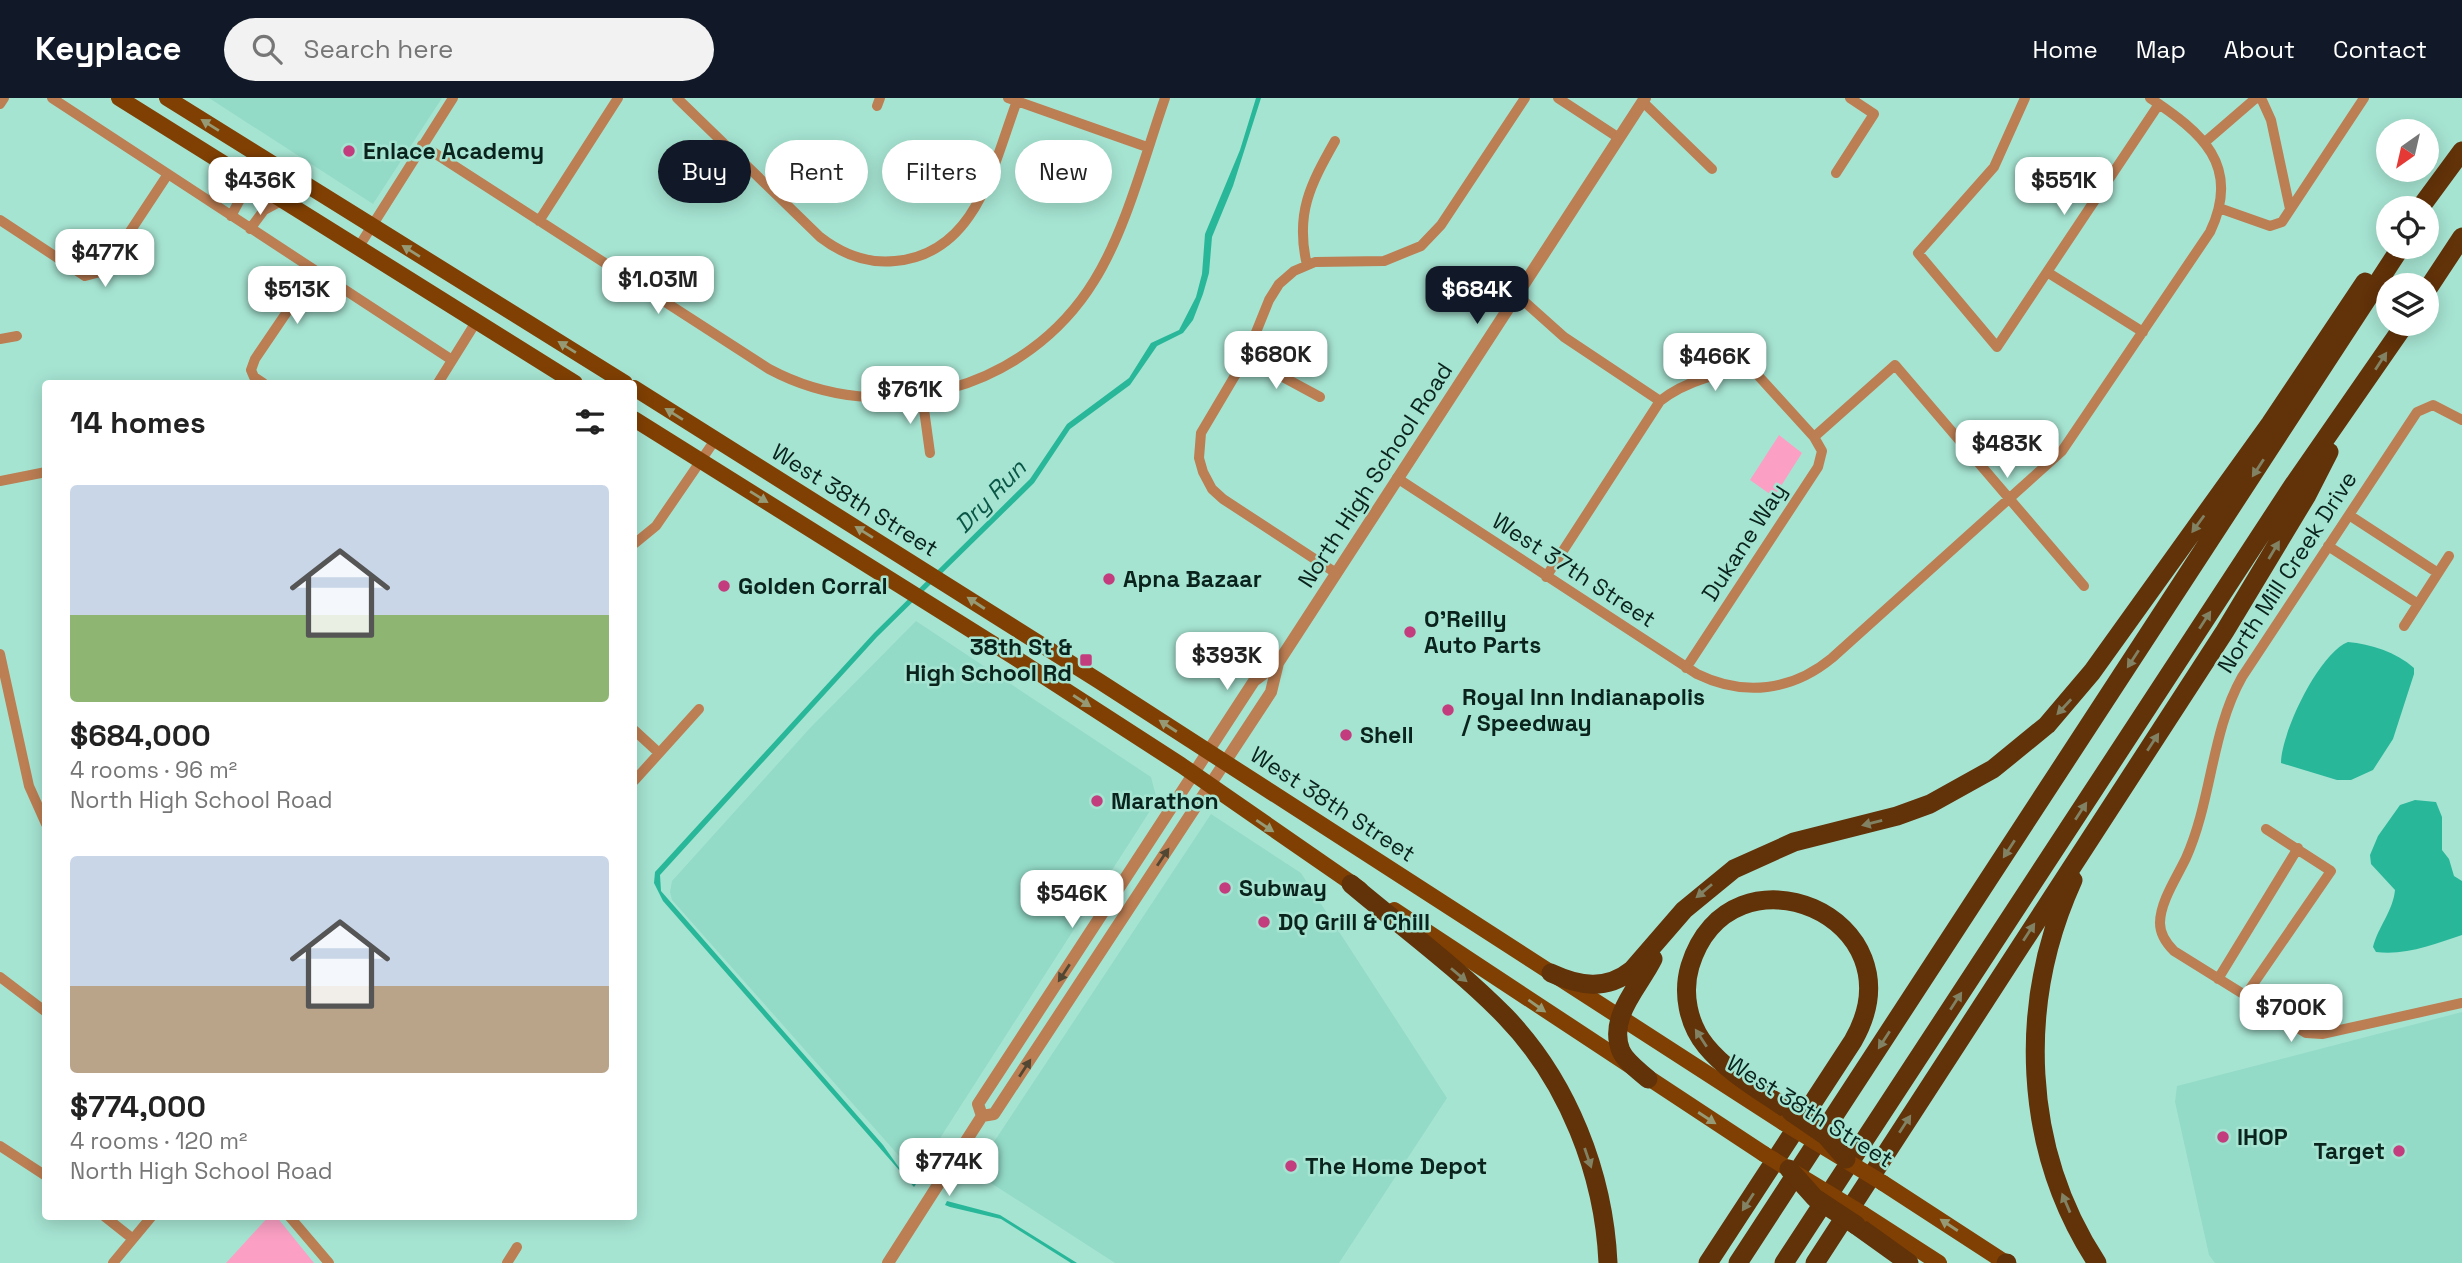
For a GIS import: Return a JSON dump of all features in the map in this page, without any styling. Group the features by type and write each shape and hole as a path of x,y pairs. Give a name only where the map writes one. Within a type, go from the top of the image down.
{"highway":[{"path":"2429,196 2462,151"},
{"path":"2434,196 2462,151"},
{"path":"2438,273 2462,237"},
{"path":"1551,973 1579,985 1610,982 1632,970 1701,893 1742,864 1794,842 1897,817 1930,804 1993,769 2047,725 2087,679 2383,259"},
{"path":"1738,1263 2393,259"},
{"path":"1784,1263 2292,487 2397,336"},
{"path":"1815,1263 2225,631 2307,495 2356,398"},
{"path":"2097,1263 2067,1207 2049,1157 2038,1105 2034,1053 2038,1000 2048,948 2070,888 2107,815"},
{"path":"1351,884 1483,995 1535,1052 1552,1078 1582,1140 1603,1211 1608,1263"},
{"path":"1708,1263 1853,1041 1867,1008 1867,972 1853,939 1819,909 1793,900 1774,899 1740,908 1710,929 1689,968 1686,996 1695,1030 1712,1053 1787,1117 1826,1136 1846,1159"},
{"path":"1648,1079 1621,1050 1618,1032 1621,1018 1667,929"},
{"path":"1789,1170 1815,1198 1859,1220 1909,1263"}],"main road":[{"path":"119,98 570,380"},
{"path":"167,98 620,380"},
{"name":"West 38th Street","path":"637,390 950,586 1621,1018 1787,1117"},
{"name":"West 38th Street","path":"637,421 932,605 1194,774 1209,788 1351,884 1789,1170"},
{"name":"West 38th Street","path":"1846,1159 2006,1263"},
{"path":"1859,1220 1939,1263"}],"street":[{"path":"0,104 4,98"},
{"path":"52,98 452,360"},
{"path":"358,248 453,98"},
{"path":"539,221 618,98"},
{"path":"677,98 820,237 852,256 886,262 929,253 964,226 982,196 1012,100 1147,147"},
{"path":"422,145 781,375 848,395 892,398 951,390 992,374 1030,351 1069,315 1107,258 1165,98"},
{"path":"1336,573 1223,499 1212,489 1203,472 1199,448 1203,428 1246,357 1273,292 1290,274 1325,260 1384,261 1420,246 1441,225 1525,98"},
{"path":"1558,98 1619,138"},
{"path":"1836,173 1874,114 1850,98"},
{"path":"2025,98 1994,167 1918,253 1997,348 2154,101 2188,123 2205,142 2219,170 2219,208 2276,226 2364,98"},
{"path":"2205,142 2258,98 2271,120 2290,209"},
{"path":"1644,100 1712,169"},
{"name":"North High School Road","path":"888,1263 982,1116 994,1114 1209,788 1271,692 1278,663 1644,100"},
{"path":"1307,265 1301,234 1303,211 1317,173 1335,141"},
{"path":"0,220 85,276 95,276 104,271 168,174"},
{"path":"231,216 244,192 240,175"},
{"path":"250,229 264,209 281,201"},
{"name":"West 37th Street","path":"1397,478 1686,668 1709,680 1734,687 1757,689 1779,686 1821,667 2041,472 2068,444 2210,232 2219,208"},
{"path":"258,380 251,370 256,359 314,272"},
{"path":"2047,272 2143,332"},
{"path":"1517,295 1564,337 1660,401"},
{"path":"440,380 476,322"},
{"path":"0,339 17,336"},
{"path":"1246,357 1320,397"},
{"path":"1546,577 1660,401 1671,393 1733,370 1754,371 1814,437 1895,365 2084,586"},
{"path":"922,395 930,453"},
{"name":"North Mill Creek Drive","path":"2218,979 2174,951 2162,934 2162,912 2192,844 2233,693 2416,413 2426,406 2440,407 2462,421"},
{"name":"Dukane Way","path":"1686,668 1818,467 1822,451 1814,437"},
{"path":"637,542 656,526 715,440"},
{"path":"0,481 42,473"},
{"path":"2349,515 2438,573"},
{"path":"2328,546 2418,604"},
{"path":"2404,626 2449,556"},
{"path":"0,654 29,786 42,815"},
{"name":"North High School Road","path":"982,1116 978,1104 1254,681 1278,663"},
{"path":"637,778 699,709"},
{"path":"637,733 659,753"},
{"path":"2245,996 2331,871 2266,829"},
{"path":"2298,848 2218,979 2298,1030 2312,1034 2462,1003"},
{"path":"0,977 42,1009"},
{"path":"0,1146 42,1173"},
{"path":"109,1220 133,1239"},
{"path":"113,1263 149,1220"},
{"path":"292,1220 329,1263"},
{"path":"507,1263 517,1247"}],"shaded area":[{"name":"Enlace Academy","path":"209,98 442,98 373,204"},
{"name":"Dry Run","path":"1256,98 1261,98 1233,186 1212,237 1209,273 1193,320 1183,333 1157,346 1130,385 1070,429 1034,483 877,637 660,875 661,891 883,1145 900,1169 918,1181 914,1187 663,901 654,883 655,872 874,633 1030,479 1067,424 1129,378 1151,343 1179,330 1196,297 1202,274 1205,234 1240,150"},
{"path":"1779,435 1802,453 1774,497 1750,480"},
{"path":"916,621 1151,777 1157,800 926,1160 918,1167 900,1157 672,900 670,892 672,881 810,728"},
{"path":"2348,642 2391,653 2414,668 2414,674 2393,739 2373,770 2351,780 2337,780 2281,763 2287,733 2304,695 2325,661"},
{"path":"2415,800 2436,802 2442,817 2442,850 2449,859 2454,876 2462,881 2462,935 2409,951 2376,952 2373,947 2395,890 2371,864 2370,855 2378,836 2400,805"},
{"path":"1211,814 1301,873 1447,1098 1339,1263 1115,1263 974,1172"},
{"path":"2462,1012 2462,1263 2215,1263 2209,1255 2175,1102 2177,1086"},
{"path":"947,1201 1000,1215 1077,1263 1071,1263 1001,1219 950,1207 945,1205"},
{"path":"265,1220 279,1220 314,1263 226,1263"}],"place":[{"name":"Enlace Academy","path":"349,151"},
{"name":"Apna Bazaar","path":"1109,579"},
{"name":"Golden Corral","path":"724,586"},
{"name":"O'Reilly Auto Parts","path":"1410,632"},
{"name":"38th St & High School Rd","path":"1086,660"},
{"name":"Royal Inn Indianapolis / Speedway","path":"1448,710"},
{"name":"Shell","path":"1346,735"},
{"name":"Marathon","path":"1097,801"},
{"name":"Subway","path":"1225,888"},
{"name":"DQ Grill & Chill","path":"1264,922"},
{"name":"IHOP","path":"2223,1137"},
{"name":"Target","path":"2399,1151"},
{"name":"The Home Depot","path":"1291,1166"}]}
